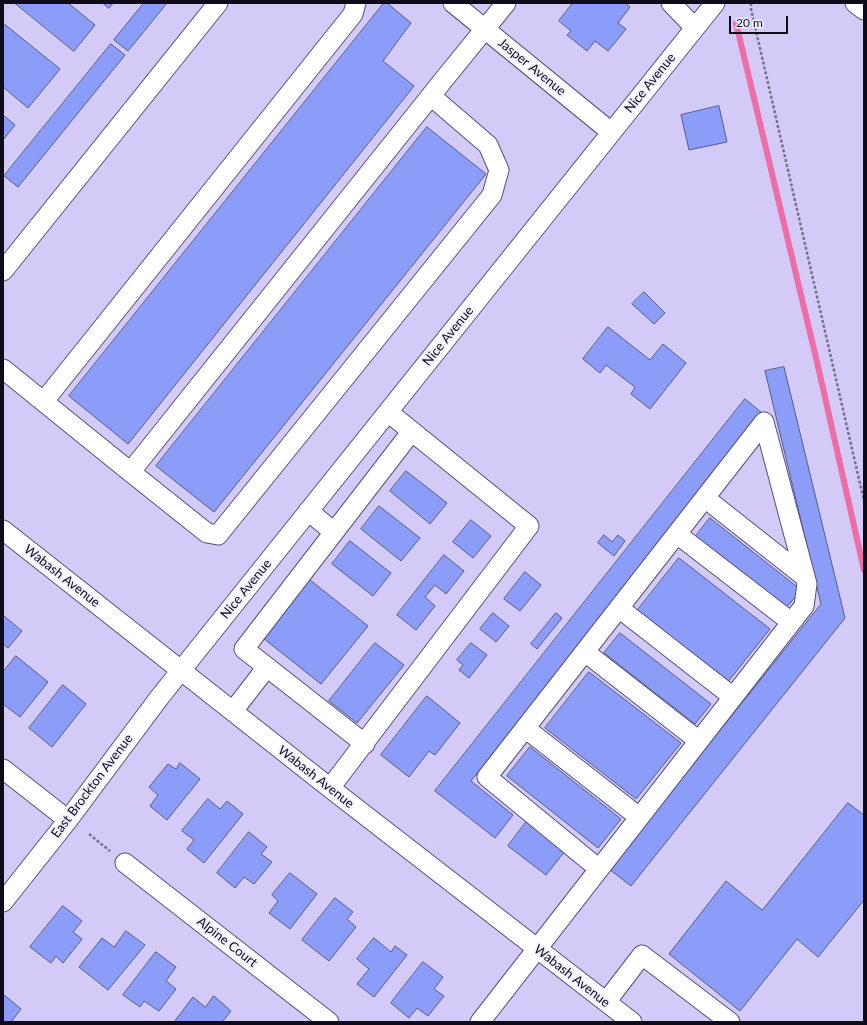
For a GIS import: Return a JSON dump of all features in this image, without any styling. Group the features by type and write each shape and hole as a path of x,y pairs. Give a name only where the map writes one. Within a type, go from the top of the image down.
{"street":[{"path":"3,271 218,3"},
{"path":"44,401 353,14 356,3"},
{"name":"Jasper Avenue","path":"453,3 611,132"},
{"path":"128,470 132,470 506,3"},
{"path":"671,3 695,28"},
{"name":"Nice Avenue","path":"181,670 715,3"},
{"path":"855,3 864,10"},
{"path":"3,369 207,533 218,535 492,195 499,170 488,145 431,96"},
{"path":"330,788 529,526 388,412"},
{"path":"480,1022 804,606 807,584 764,422 487,778 599,869"},
{"path":"364,744 244,649 412,431"},
{"path":"705,498 805,576"},
{"path":"308,511 334,532"},
{"name":"Wabash Avenue","path":"3,530 330,788 632,1022"},
{"path":"677,534 791,622"},
{"path":"619,608 733,697"},
{"path":"585,652 699,741"},
{"path":"233,711 267,667"},
{"name":"East Brockton Avenue","path":"3,902 68,820 181,670"},
{"path":"525,728 639,817"},
{"path":"3,769 68,820"},
{"name":"Alpine Court","path":"125,863 329,1022"},
{"path":"606,1002 642,955 730,1022"}],"path":[{"path":"751,3 751,9 864,501"},
{"path":"89,834 125,863"}],"building":[{"path":"15,3 68,3 95,25 74,51"},
{"path":"103,3 113,3 109,8"},
{"path":"144,3 167,3 128,51 114,40"},
{"path":"384,3 387,3 411,23 383,61 414,86 128,444 69,396"},
{"path":"573,3 625,3 630,7 618,23 626,29 608,51 595,41 587,51 567,35 571,31 559,21"},
{"path":"3,23 60,69 28,108 3,87"},
{"path":"111,44 125,55 18,187 4,176"},
{"path":"719,106 727,142 689,150 681,115"},
{"path":"3,115 15,125 3,140"},
{"path":"427,127 486,174 214,512 156,466"},
{"path":"644,292 665,313 654,324 632,304"},
{"path":"608,327 650,360 663,344 686,363 650,409 631,394 635,387 606,365 600,373 583,359"},
{"path":"784,367 845,618 631,886 609,869 821,604 765,371"},
{"path":"745,399 762,413 471,781 513,815 495,838 435,791"},
{"path":"406,471 447,503 430,524 390,491"},
{"path":"379,506 420,538 401,561 361,529"},
{"path":"710,518 801,590 786,608 695,537"},
{"path":"471,520 491,536 473,558 453,542"},
{"path":"604,535 612,542 618,535 625,541 614,556 598,543"},
{"path":"350,541 391,573 373,596 332,564"},
{"path":"444,555 464,571 446,594 435,585 425,597 435,606 416,630 397,615"},
{"path":"679,558 770,629 727,683 636,612"},
{"path":"525,572 541,585 520,611 504,599"},
{"path":"310,580 368,626 321,684 263,638"},
{"path":"493,613 509,626 496,642 480,629"},
{"path":"556,613 562,618 537,649 531,644"},
{"path":"4,616 22,631 8,648 3,644"},
{"path":"620,633 711,704 695,724 604,653"},
{"path":"375,643 404,665 357,723 329,701"},
{"path":"471,643 487,655 469,678 459,670 463,665 457,660"},
{"path":"16,656 48,682 20,717 3,704 3,672"},
{"path":"589,672 681,743 636,799 545,728"},
{"path":"63,685 86,704 52,747 29,728"},
{"path":"427,696 460,723 435,755 429,751 409,777 381,755"},
{"path":"530,747 621,819 598,848 507,776"},
{"path":"180,763 200,779 167,820 150,806 158,795 149,787 168,764 176,769"},
{"path":"208,799 220,809 227,801 243,814 204,863 187,849 194,840 182,831"},
{"path":"848,803 864,815 864,900 818,957 797,939 740,1011 669,954 726,881 762,910"},
{"path":"527,821 565,851 546,875 508,846"},
{"path":"249,832 267,847 261,854 272,862 254,884 244,877 235,888 217,873"},
{"path":"290,873 317,894 290,929 269,913 278,901 272,895"},
{"path":"335,898 353,912 347,919 356,927 329,961 302,940"},
{"path":"63,906 82,921 73,932 82,939 63,963 56,956 51,963 30,947"},
{"path":"126,931 145,945 108,990 79,967 102,938 114,947"},
{"path":"374,938 391,952 395,946 407,955 374,997 357,984 369,969 357,959"},
{"path":"156,952 176,967 166,981 176,989 159,1011 144,1001 140,1007 123,995"},
{"path":"423,962 443,977 434,989 444,996 428,1016 417,1008 409,1018 391,1003"},
{"path":"3,994 21,1009 11,1022 3,1022"},
{"path":"214,996 231,1011 222,1022 174,1022 193,997 205,1007"}],"waterway":[{"path":"736,23 817,362 864,570"}]}
